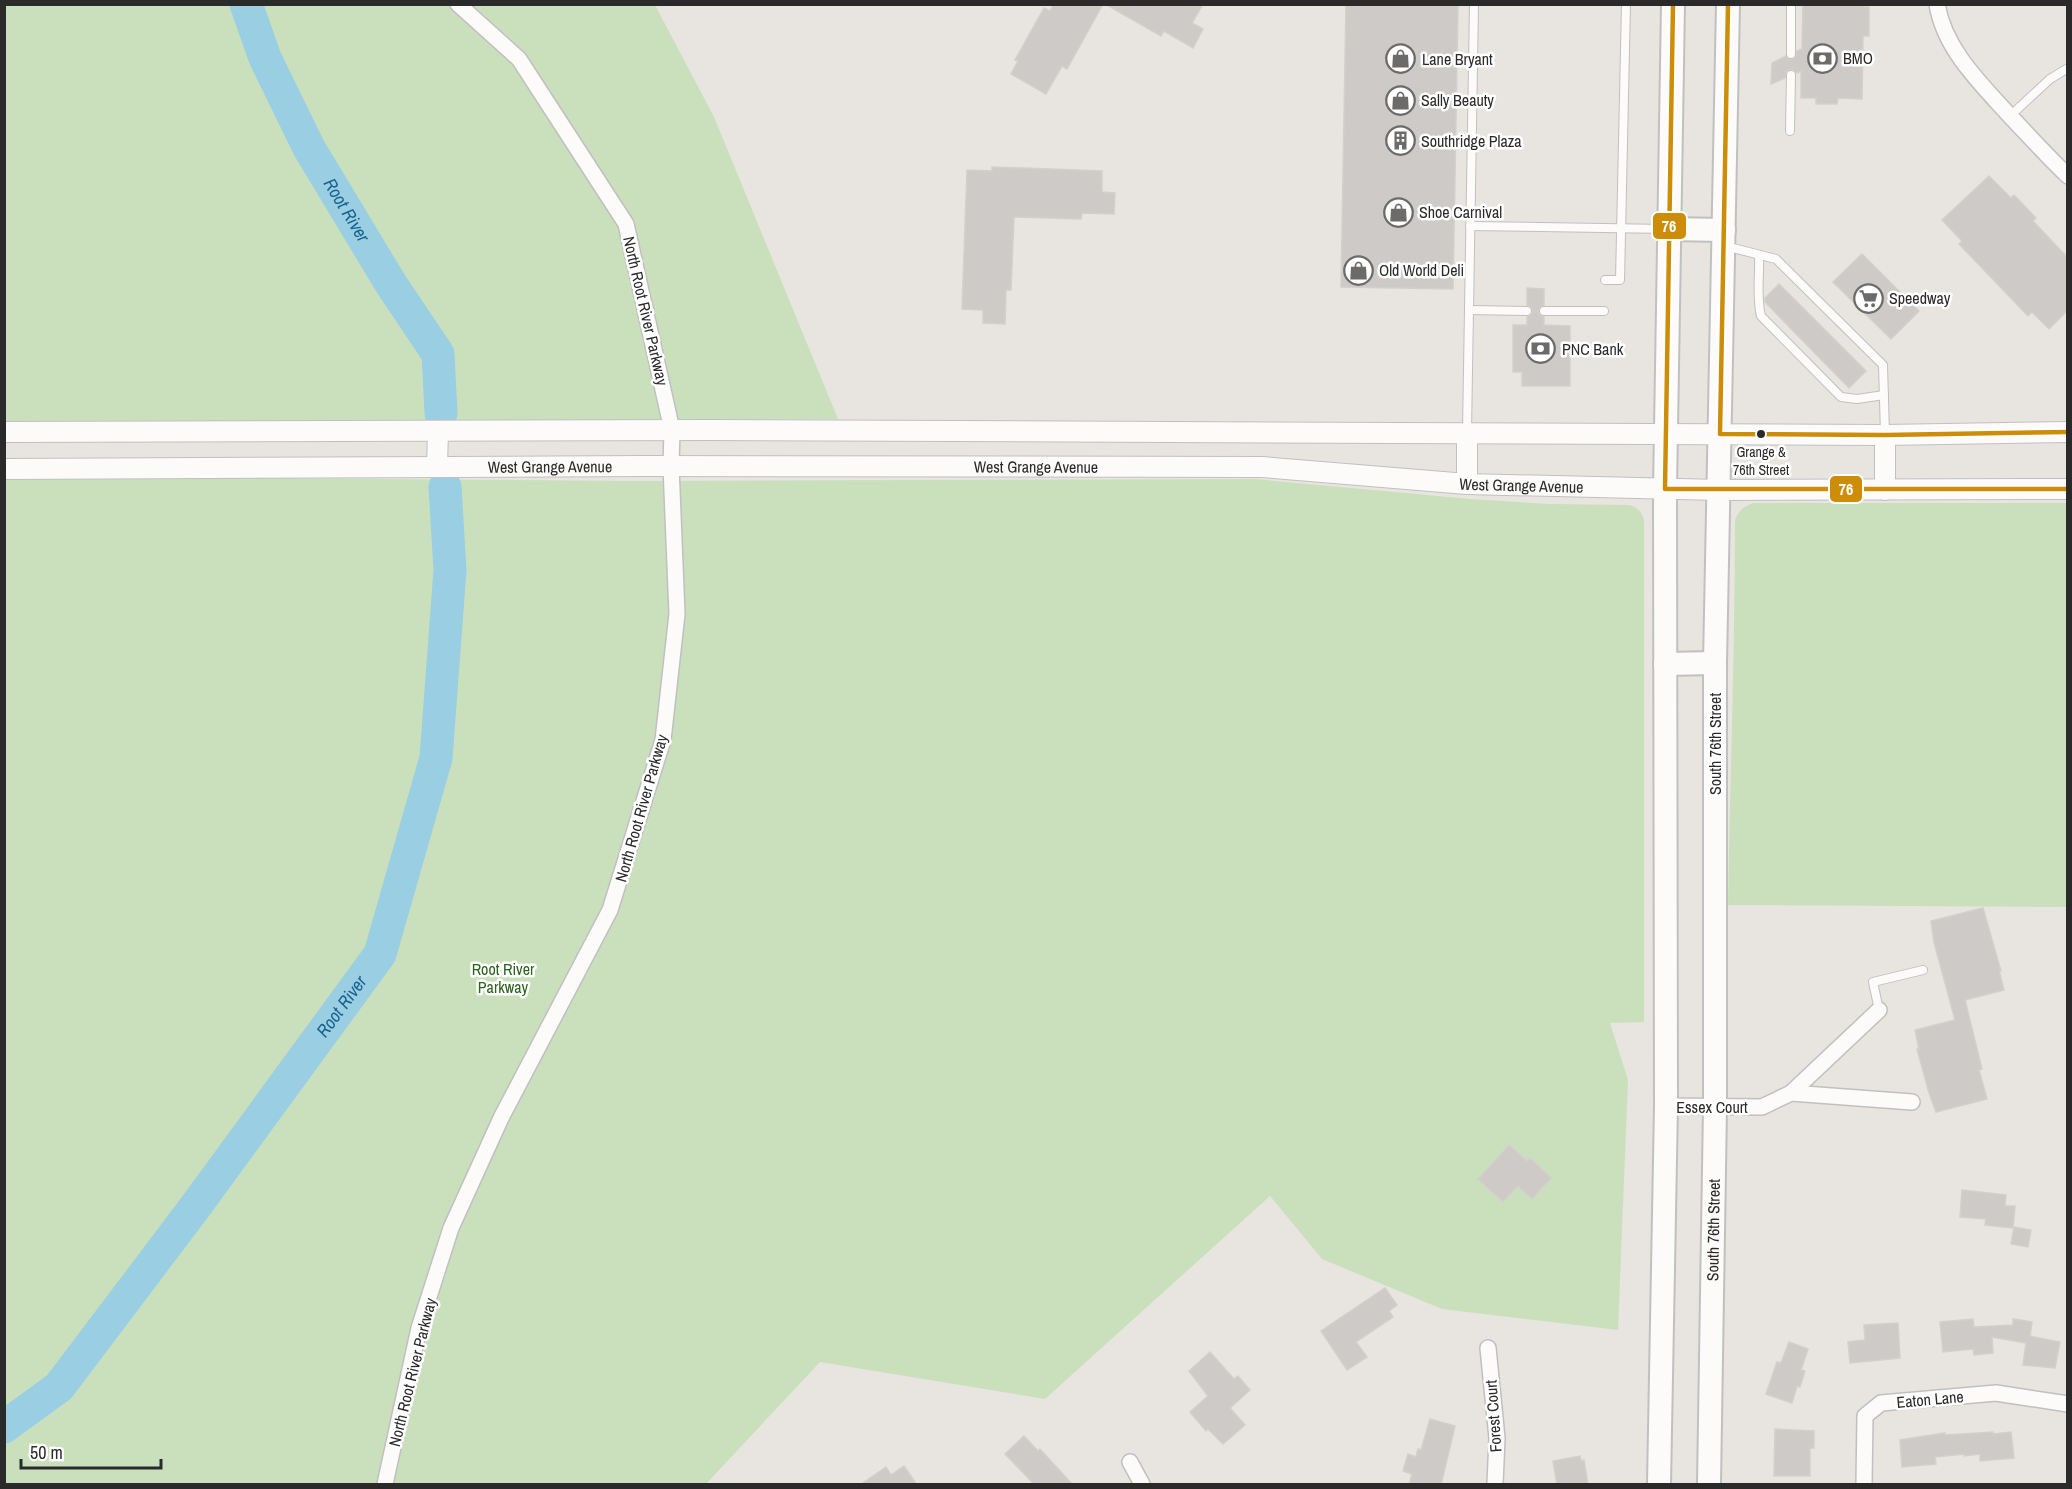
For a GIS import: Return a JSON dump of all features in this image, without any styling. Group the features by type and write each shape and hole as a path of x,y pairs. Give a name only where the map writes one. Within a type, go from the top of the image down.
{"main road":[{"path":"1659,1485 1666,1106 1665,489 1673,4"},
{"name":"South 76th Street","path":"1709,1485 1715,1107 1715,663 1728,4"},
{"path":"1669,229 1724,238"},
{"path":"1665,664 1715,663"}],"street":[{"name":"North Root River Parkway","path":"385,1485 419,1328 451,1228 501,1118 556,1017 610,910 663,740 677,614 671,466 672,430 626,224 519,59 458,4"},
{"path":"1937,4 1946,33 1961,60 2067,176"},
{"path":"4,432 672,430 1885,435 2067,432"},
{"path":"437,466 438,431"},
{"path":"1467,434 1467,484"},
{"path":"1885,435 1885,490"},
{"name":"West Grange Avenue","path":"4,469 437,466 1262,467 1467,484 1720,490 2067,489"},
{"name":"Essex Court","path":"1666,1106 1762,1107 1791,1093 1879,1010"},
{"path":"1791,1093 1912,1102"},
{"name":"Forest Court","path":"1488,1348 1497,1438 1495,1485"},
{"name":"Eaton Lane","path":"1864,1485 1865,1416 1881,1403 1996,1393 2067,1404"},
{"path":"1130,1462 1142,1485"}],"lane":[{"path":"1467,434 1474,4"},
{"path":"1605,280 1620,280 1626,4"},
{"path":"1791,4 1791,54"},
{"path":"2010,116 2050,79 2067,68"},
{"path":"1790,131 1791,75"},
{"path":"1470,226 1669,229"},
{"path":"1724,238 1759,255 1776,259 1883,365 1885,435"},
{"path":"1759,255 1760,281 1757,302 1761,316 1841,397 1857,399 1884,395"},
{"path":"1468,310 1527,310"},
{"path":"1544,311 1604,312"},
{"path":"1879,1010 1873,982 1923,970"}],"green space":[{"path":"4,5 655,5 714,117 838,419 5,422"},
{"name":"Root River Parkway","path":"5,476 642,481 1255,479 1470,499 1549,504 1628,505 1636,508 1644,520 1644,1022 1610,1023 1628,1080 1618,1330 1442,1309 1322,1259 1270,1196 1045,1399 820,1362 706,1484 5,1484"},
{"path":"1754,503 2067,503 2067,907 1728,905 1735,520 1742,509"}],"building":[{"path":"1054,4 1103,4 1067,69 1062,66 1046,94 1011,74 1018,61 1015,60 1044,8 1050,11"},
{"path":"1105,4 1203,4 1192,23 1203,29 1193,48 1164,31 1161,36"},
{"name":"Southridge Plaza","path":"1346,4 1458,4 1453,289 1341,287"},
{"name":"BMO","path":"1803,4 1864,4 1864,7 1869,7 1869,36 1863,36 1862,99 1838,98 1837,104 1816,104 1816,98 1801,98 1801,71 1797,73 1792,69 1786,71 1785,78 1771,84 1772,63 1786,56 1793,59 1797,51 1802,49"},
{"path":"992,167 1102,171 1102,192 1115,193 1114,214 1082,213 1081,219 1014,217 1011,290 1006,290 1005,324 983,323 983,310 962,309 967,170 992,171"},
{"path":"1989,176 2011,198 2014,195 2036,218 2033,221 2067,257 2067,311 2049,329 2032,312 2028,316 1959,244 1962,241 1942,220"},
{"path":"1862,254 1919,311 1891,339 1833,282"},
{"path":"1779,284 1866,371 1849,388 1765,302 1765,298"},
{"name":"PNC Bank","path":"1527,288 1544,289 1544,305 1538,310 1539,314 1544,317 1544,325 1570,326 1570,386 1522,386 1522,372 1513,372 1513,325 1527,325 1527,317 1533,312 1532,308 1527,305"},
{"path":"1983,908 2001,971 1999,971 2004,990 1965,1000 1987,1099 1936,1112 1917,1049 1919,1049 1915,1030 1955,1020 1934,942 1931,921"},
{"path":"1509,1145 1527,1161 1530,1158 1551,1178 1532,1199 1518,1186 1503,1202 1478,1179"},
{"path":"1962,1190 2006,1195 2005,1206 2015,1206 2013,1228 1985,1225 1986,1219 1960,1217"},
{"path":"2014,1227 2031,1230 2028,1247 2011,1244"},
{"path":"1385,1288 1397,1305 1389,1311 1393,1317 1356,1342 1367,1357 1347,1370 1321,1331"},
{"path":"1973,1319 1974,1327 2013,1325 2013,1319 2032,1322 2030,1336 2060,1342 2055,1368 2023,1365 2026,1343 1992,1337 1993,1353 1974,1355 1973,1349 1943,1352 1940,1322"},
{"path":"1898,1323 1900,1358 1850,1363 1848,1342 1865,1340 1864,1325"},
{"path":"1789,1342 1808,1349 1801,1370 1805,1371 1792,1403 1766,1394 1777,1362 1781,1363"},
{"path":"1210,1352 1234,1379 1238,1376 1250,1390 1230,1408 1245,1425 1223,1444 1208,1429 1206,1431 1190,1412 1208,1396 1189,1371"},
{"path":"1430,1419 1455,1426 1441,1485 1409,1485 1412,1474 1403,1471 1408,1454 1416,1457 1418,1449 1421,1450"},
{"path":"1775,1429 1814,1431 1814,1448 1810,1448 1810,1476 1774,1476"},
{"path":"1993,1432 1993,1434 2011,1432 2014,1458 1980,1461 1980,1454 1964,1456 1964,1454 1935,1457 1936,1464 1902,1467 1900,1440 1945,1433 1945,1435"},
{"path":"1024,1436 1038,1451 1040,1449 1073,1485 1035,1485 1005,1454"},
{"path":"1580,1456 1581,1461 1584,1460 1588,1485 1557,1485 1553,1461"},
{"path":"904,1466 917,1485 860,1485 886,1467 891,1475"}],"waterway":[{"name":"Root River","path":"246,4 265,58 309,148 391,284 438,354 441,413"},
{"name":"Root River","path":"4,1427 59,1387 195,1207 380,954 436,758 450,570 445,487"}],"transit line":[{"name":"76","path":"1673,4 1665,489 2068,489"},
{"name":"76","path":"1728,4 1720,434 1885,435 2068,432"}],"place":[{"name":"BMO","path":"1822,58"},
{"name":"Lane Bryant","path":"1401,59"},
{"name":"Sally Beauty","path":"1400,100"},
{"name":"Southridge Plaza","path":"1400,141"},
{"name":"Shoe Carnival","path":"1398,212"},
{"name":"Old World Deli","path":"1358,270"},
{"name":"Speedway","path":"1868,298"},
{"name":"PNC Bank","path":"1541,349"},
{"name":"Grange & 76th Street","path":"1761,434"}]}
